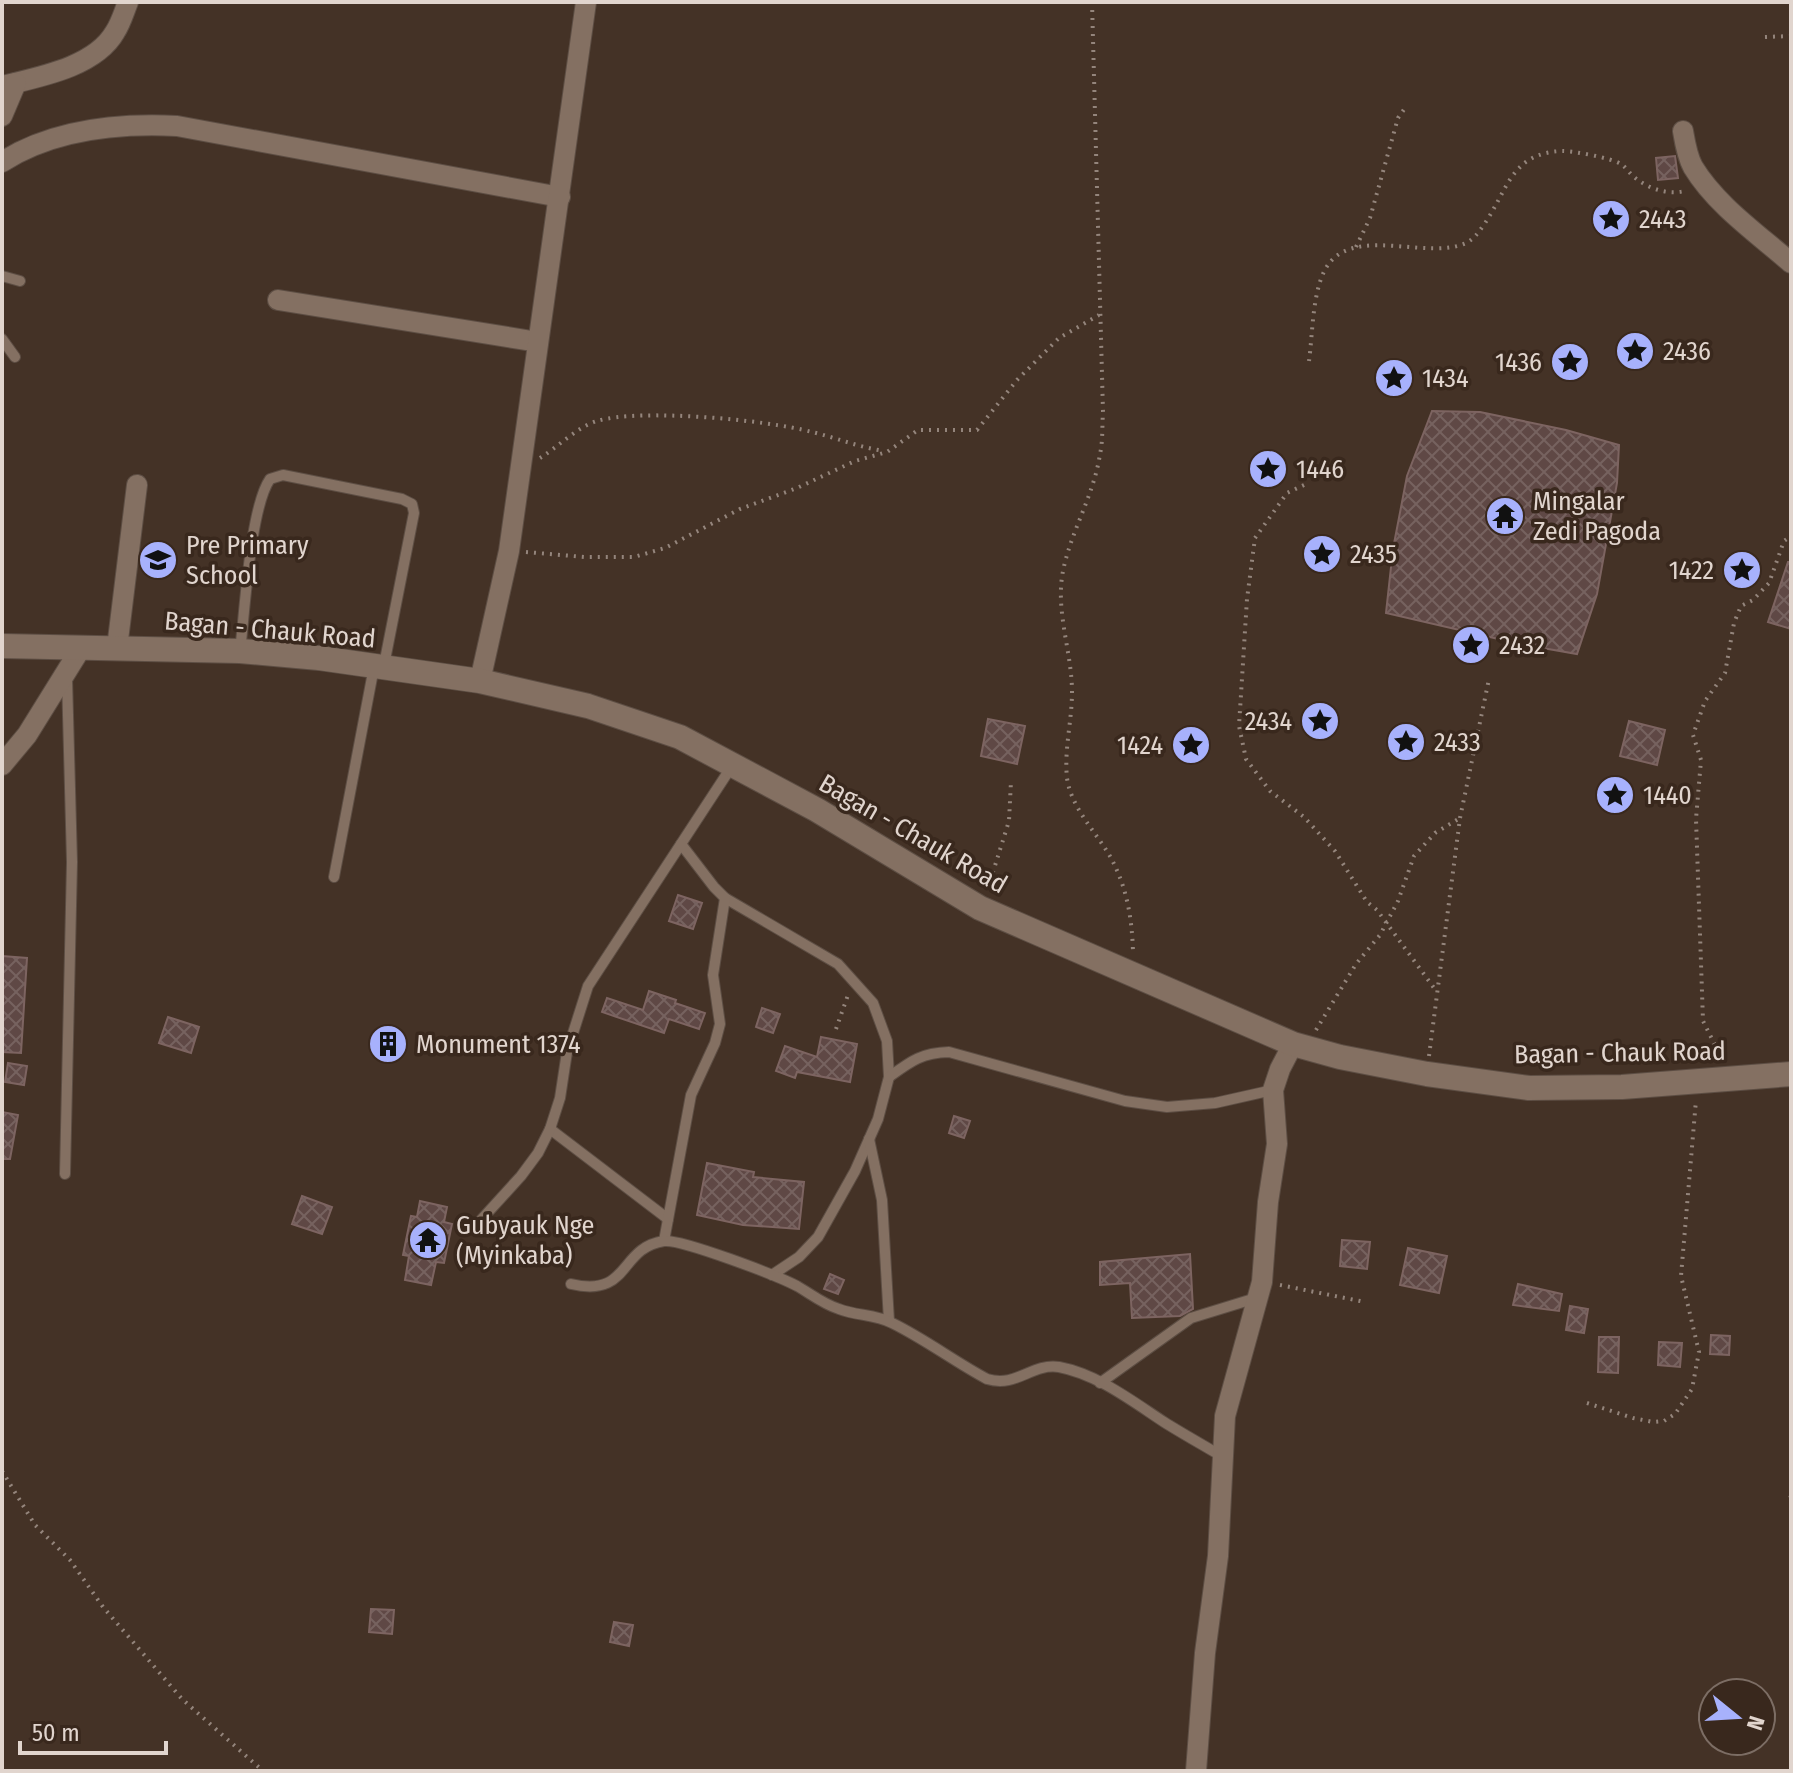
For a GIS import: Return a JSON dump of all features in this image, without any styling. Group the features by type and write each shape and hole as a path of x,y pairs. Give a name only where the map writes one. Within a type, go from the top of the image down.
{"main road":[{"name":"Bagan - Chauk Road","path":"2,646 240,651 480,681 588,706 680,737 817,810 980,908 1300,1047 1427,1074 1529,1088 1622,1087 1791,1074"}],"street":[{"path":"2,116 9,84 63,68 95,53 116,32 128,2"},
{"path":"480,681 509,551 586,2"},
{"path":"2,162 55,136 138,124 177,126 560,197"},
{"path":"1683,131 1693,166 1707,186 1791,263"},
{"path":"278,300 538,342"},
{"path":"117,648 137,485"},
{"path":"2,765 27,735 81,648"},
{"path":"1196,1771 1205,1653 1218,1556 1225,1416 1260,1290 1277,1144 1273,1090 1280,1069 1300,1047"}],"lane":[{"path":"2,276 20,281"},
{"path":"2,339 15,357"},
{"path":"240,651 257,513 263,490 270,479 283,475 402,499 412,504 414,513 334,877"},
{"path":"65,1174 72,862 66,672"},
{"path":"480,1221 529,1165 550,1129 560,1098 567,1052 588,986 732,766"},
{"path":"681,844 725,898 838,964 873,1003 887,1041 889,1077 878,1119 855,1171 818,1237 799,1257 772,1275"},
{"path":"664,1241 691,1095 715,1043 720,1024 713,975 725,898"},
{"path":"889,1077 915,1058 949,1052 1125,1101 1167,1107 1215,1103 1273,1090"},
{"path":"550,1129 668,1219"},
{"path":"869,1139 882,1200 889,1321"},
{"path":"571,1284 591,1289 604,1286 615,1279 638,1253 664,1241 690,1246 772,1275 832,1306 889,1321 947,1357 996,1382 1015,1380 1035,1370 1055,1367 1100,1383 1223,1457"},
{"path":"1100,1383 1191,1318 1260,1290"}],"path":[{"path":"1092,2 1103,412 1100,455 1063,570 1060,600 1072,694 1066,742 1067,781 1081,814 1110,857 1124,886 1132,921 1134,974"},
{"path":"1765,37 1791,36"},
{"path":"1356,247 1370,218 1398,118 1405,108"},
{"path":"1309,361 1319,280 1329,263 1339,254 1356,247 1454,249 1473,240 1494,211 1509,178 1527,159 1562,151 1622,164 1634,178 1657,191 1677,192 1707,186"},
{"path":"509,551 634,557 665,548 740,509 797,488 855,461 887,452 918,430 977,430 1017,380 1059,338 1099,315"},
{"path":"518,473 594,422 619,416 692,418 778,426 812,431 855,447 887,452"},
{"path":"1304,485 1287,493 1255,538 1247,599 1239,726 1246,759 1270,791 1304,817 1325,840 1367,902 1437,992"},
{"path":"1732,1079 1703,1021 1696,819 1701,760 1693,735 1705,701 1725,673 1734,623 1741,606 1753,600 1769,583 1784,541 1791,536"},
{"path":"1427,1074 1460,818 1489,679"},
{"path":"980,908 999,859 1009,821 1011,781"},
{"path":"1300,1047 1386,923 1398,901 1414,856 1435,833 1460,818"},
{"path":"836,1029 853,981"},
{"path":"1587,1403 1653,1422 1664,1421 1675,1414 1692,1389 1697,1370 1697,1340 1683,1296 1681,1276 1698,1081"},
{"path":"1260,1290 1365,1302"},
{"path":"2,1471 35,1525 70,1560 103,1607 154,1667 218,1734 263,1771"},
{"path":"1791,1496 1791,1502"}],"building":[{"path":"1675,156 1678,178 1658,180 1656,158"},
{"name":"Mingalar Zedi Pagoda","path":"1432,411 1480,412 1619,445 1617,483 1597,594 1577,654 1386,613 1393,549 1407,476"},
{"path":"1788,562 1791,562 1791,629 1768,622"},
{"path":"988,719 1025,726 1017,764 981,756"},
{"path":"1629,721 1665,730 1657,765 1620,756"},
{"path":"678,895 702,903 693,929 669,921"},
{"path":"2,956 27,958 21,1053 2,1052"},
{"path":"649,991 705,1013 699,1029 669,1019 664,1033 602,1012 607,998 643,1010"},
{"path":"762,1008 780,1014 773,1033 756,1027"},
{"path":"168,1017 199,1027 191,1053 159,1043"},
{"name":"Monument 1374","path":"381,1030 401,1036 395,1057 374,1051"},
{"path":"821,1037 857,1044 850,1082 797,1072 795,1078 776,1071 785,1046 817,1057"},
{"path":"8,1063 27,1066 24,1085 5,1082"},
{"path":"2,1112 18,1115 10,1159 2,1159"},
{"path":"954,1116 970,1121 964,1138 949,1133"},
{"path":"707,1163 754,1172 753,1177 804,1182 799,1229 743,1225 697,1215"},
{"path":"302,1196 332,1207 322,1234 292,1224"},
{"name":"Gubyauk Nge (Myinkaba)","path":"420,1201 447,1207 444,1222 452,1224 444,1263 436,1262 431,1285 405,1280 409,1256 403,1255 411,1216 417,1217"},
{"path":"1342,1240 1370,1242 1367,1269 1340,1266"},
{"path":"1408,1248 1447,1256 1439,1293 1400,1285"},
{"path":"1190,1254 1193,1309 1180,1316 1132,1318 1130,1283 1100,1285 1100,1262"},
{"path":"830,1274 844,1280 838,1294 824,1289"},
{"path":"1518,1284 1562,1294 1559,1311 1513,1305"},
{"path":"1570,1306 1588,1309 1584,1333 1566,1330"},
{"path":"1711,1335 1730,1336 1729,1355 1710,1354"},
{"path":"1599,1337 1619,1337 1618,1373 1598,1372"},
{"path":"1659,1342 1682,1343 1680,1367 1658,1365"},
{"path":"371,1609 394,1610 392,1634 369,1632"},
{"path":"614,1622 633,1625 629,1646 610,1642"}],"place":[{"name":"2443","path":"1611,219"},
{"name":"2436","path":"1635,351"},
{"name":"1436","path":"1570,362"},
{"name":"1434","path":"1394,378"},
{"name":"1446","path":"1268,469"},
{"name":"Mingalar Zedi Pagoda","path":"1505,516"},
{"name":"2435","path":"1322,554"},
{"name":"Pre Primary School","path":"158,560"},
{"name":"1422","path":"1742,570"},
{"name":"2432","path":"1471,645"},
{"name":"2434","path":"1320,721"},
{"name":"2433","path":"1406,742"},
{"name":"1424","path":"1191,745"},
{"name":"1440","path":"1615,795"},
{"name":"Monument 1374","path":"388,1044"},
{"name":"Gubyauk Nge (Myinkaba)","path":"428,1240"}]}
